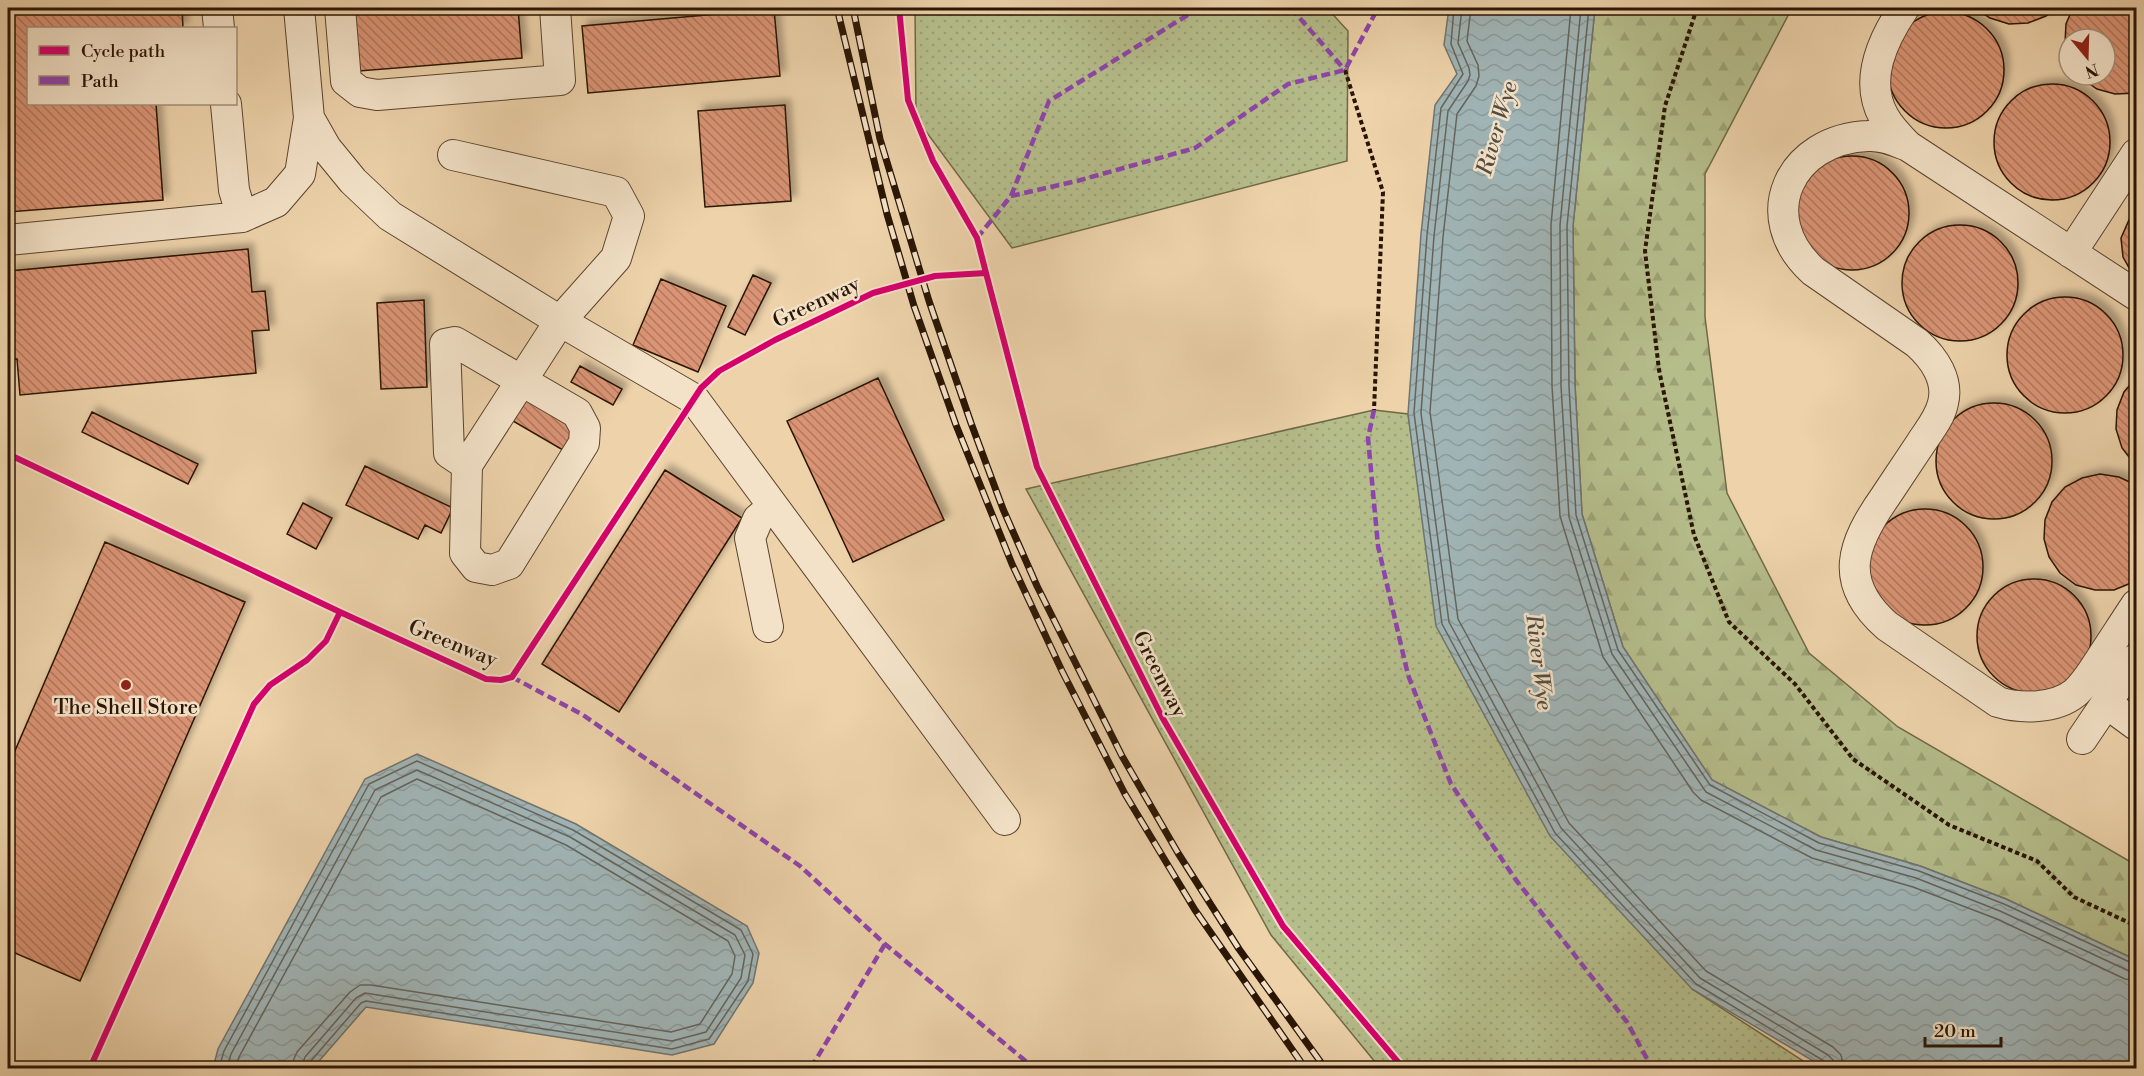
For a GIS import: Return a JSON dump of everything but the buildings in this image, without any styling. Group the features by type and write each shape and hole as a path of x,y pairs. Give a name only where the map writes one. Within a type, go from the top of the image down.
{"lane":[{"path":"217,8 219,27"},
{"path":"8,240 242,217 276,202 300,174 309,118 298,8"},
{"path":"340,8 346,81 360,92 377,95 560,80 555,8"},
{"path":"1904,8 1885,37 1876,69 1876,85 1883,114 1890,127 1908,146 2136,295"},
{"path":"226,105 234,190 242,217"},
{"path":"309,118 326,148 353,181 390,216 560,321 694,399 1005,820"},
{"path":"1908,146 1885,138 1868,136 1829,145 1795,171 1786,188 1782,205 1785,225 1792,246 1801,260 1813,272 1923,348 1938,366 1943,385 1943,404 1934,423 1860,536 1854,556 1855,574 1861,593 1872,613 1887,626 1998,702 2013,707 2047,704 2074,694 2086,680 2136,605"},
{"path":"453,155 616,192 629,216 616,258 560,321 521,381 466,465 465,553 476,567 492,570 509,564 584,443 585,428 577,413 521,381 455,342 445,344 449,453 466,465"},
{"path":"2071,253 2136,155"},
{"path":"768,627 750,538 758,519 773,506"},
{"path":"2082,739 2136,659"},
{"path":"2106,704 2136,725"}],"path":[{"path":"1697,8 1665,106 1645,251 1659,370 1694,535 1729,622 1795,684 1853,759 1949,825 2037,861 2074,897 2136,926"},
{"path":"1345,70 1383,192 1374,410"}],"green space":[{"path":"915,8 1327,8 1348,31 1347,161 1012,248 916,118"},
{"path":"1595,8 1792,8 1705,174 1705,317 1727,493 1809,653 1898,727 2136,865 2136,960 2006,899 1920,866 1821,837 1712,780 1623,647 1582,514 1575,385 1573,226"},
{"path":"1374,410 1408,414 1421,504 1692,989 1814,1068 1380,1068 1271,935 1026,489"}],"water":[{"name":"River Wye","path":"1449,8 1595,8 1573,226 1575,385 1582,514 1623,647 1712,780 1821,837 1920,866 2006,899 2136,960 2136,1068 1825,1068 1692,989 1550,836 1436,626 1408,414 1421,234 1435,105 1457,74 1444,45"},
{"path":"417,754 576,824 747,926 759,953 753,983 714,1044 672,1055 366,1007 313,1068 213,1068 218,1049 365,779"}],"railway":[{"path":"837,8 887,214 914,306 956,425 1012,564 1062,671 1125,794 1195,910 1305,1068"},
{"path":"853,8 880,139 929,301 1003,509 1037,586 1122,756 1178,853 1239,949 1325,1068"}],"marked path":[{"path":"1011,196 1049,101 1199,8"},
{"path":"1291,8 1345,70"},
{"path":"977,238 1011,196 1077,181 1195,148 1288,84 1345,70 1378,8"},
{"path":"1374,410 1368,438 1378,546 1408,675 1451,784 1516,880 1627,1022 1652,1068"},
{"path":"512,677 583,715 800,866 885,944 1034,1068"},
{"path":"811,1068 885,944"}],"cycle path":[{"path":"899,8 908,100 933,161 977,238 986,273"},
{"name":"Greenway","path":"8,454 486,679 501,680 512,677 701,388 719,371 775,340 873,293 935,276 986,273 1037,467 1162,717 1283,926 1403,1068"},
{"path":"90,1068 254,704 270,685 307,660 326,641 340,612"}],"place":[{"name":"The Shell Store","path":"126,685"}]}
